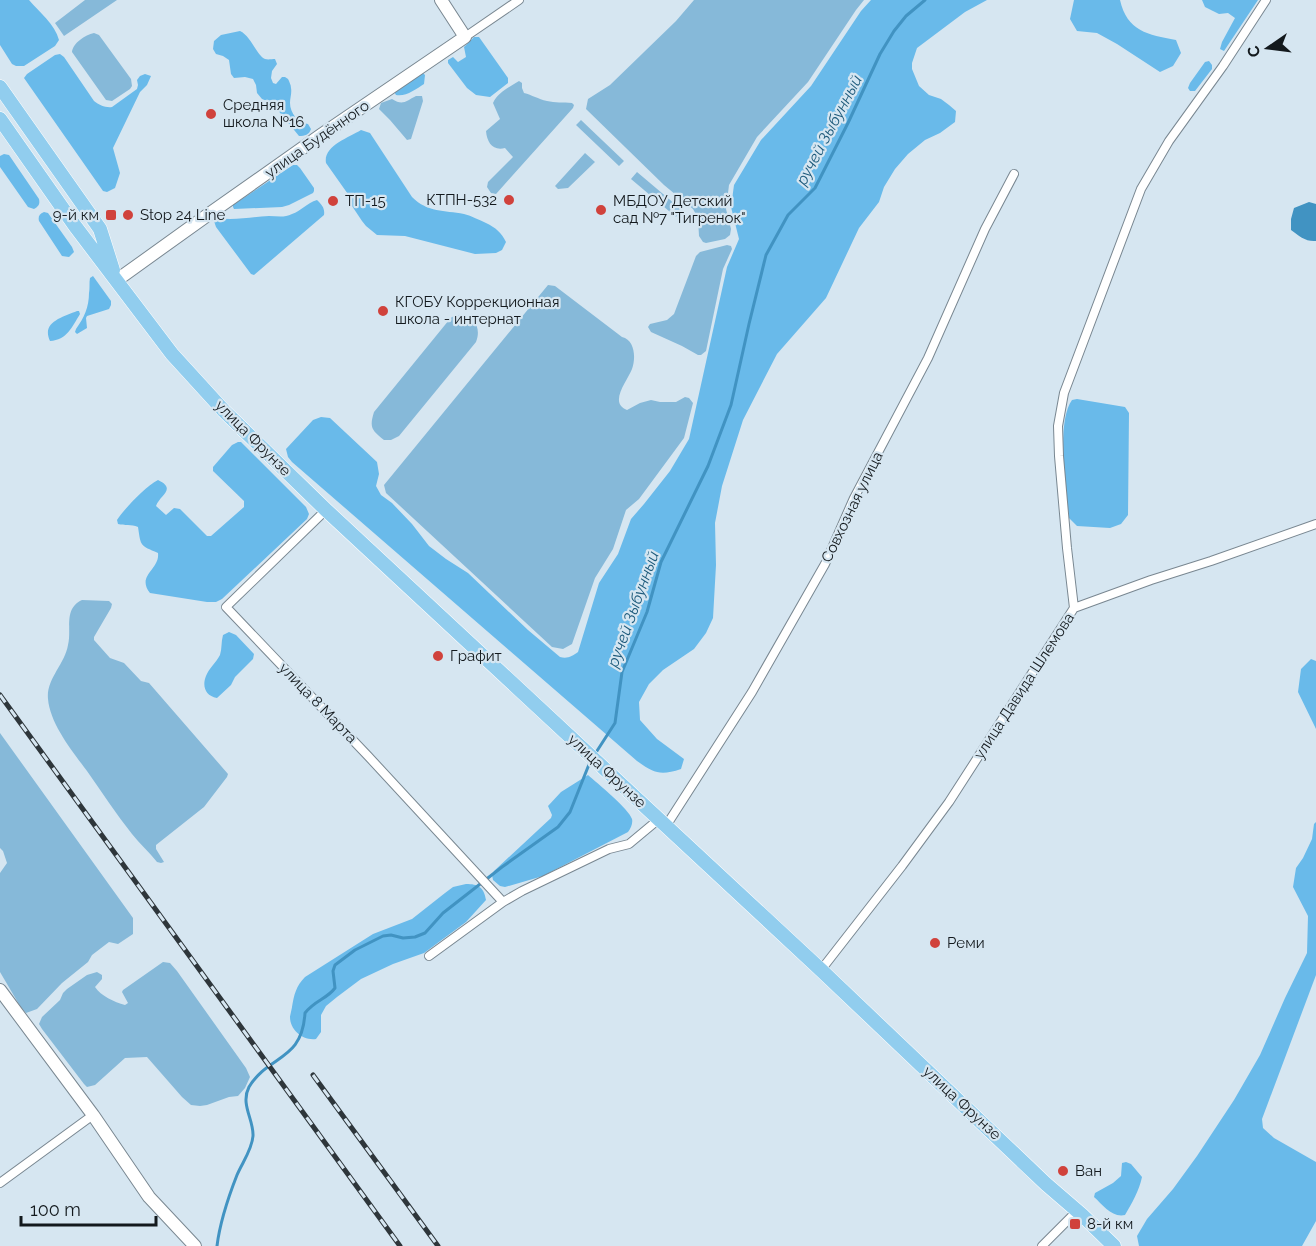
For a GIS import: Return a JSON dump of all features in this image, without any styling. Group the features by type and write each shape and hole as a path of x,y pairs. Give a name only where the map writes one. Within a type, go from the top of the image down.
{"main road":[{"path":"441,0 465,37"},
{"name":"улица Будённого","path":"117,280 321,135 465,37"},
{"name":"улица Фрунзе","path":"0,87 100,230 117,280"},
{"name":"улица Фрунзе","path":"0,119 75,226 172,354 224,411 326,510 1114,1246"},
{"path":"0,990 93,1115 149,1197 195,1246"}],"street":[{"name":"улица Будённого","path":"465,37 519,0"},
{"path":"1074,608 1059,456 1058,426 1064,393 1141,189 1169,141 1223,66 1266,0"},
{"name":"Совхозная улица","path":"663,823 752,692 825,564 854,498 928,358 985,229 1014,174"},
{"name":"улица 8 Марта","path":"326,510 226,607 503,902"},
{"name":"улица Давида Шлемова","path":"821,970 949,802 1074,608 1316,524"},
{"path":"429,956 503,902 522,891 609,849 629,844 663,823"},
{"path":"0,1183 93,1115"},
{"path":"1042,1246 1077,1211"}],"shaded area":[{"path":"0,0 29,0 57,34 59,40 55,46 24,66 12,64 0,45"},
{"path":"85,0 117,0 64,36 55,23"},
{"path":"694,0 864,0 808,82 757,137 729,185 726,209 731,229 730,235 725,239 706,243 699,236 698,218 693,209 664,185 586,109 588,99 610,85 676,21"},
{"path":"871,0 987,0 965,12 917,48 912,69 919,86 929,95 941,99 956,111 955,122 925,140 895,169 884,187 879,202 859,228 826,298 777,354 743,420 722,486 715,523 716,565 713,618 706,633 694,649 663,670 649,684 639,702 640,720 657,739 684,759 681,769 658,772 637,761 292,462 286,449 313,420 321,417 330,418 377,462 379,474 376,486 381,495 412,524 429,546 468,573 560,657 572,656 578,652 599,583 618,554 631,519 670,471 689,439 727,267 739,239 731,207 734,185 761,140 811,86 861,11"},
{"path":"1074,0 1120,0 1123,10 1133,25 1156,36 1176,40 1181,53 1173,66 1160,72 1097,33 1077,31 1070,19"},
{"path":"1202,0 1258,0 1224,51 1220,49 1222,42 1235,18 1228,13 1219,14 1205,7"},
{"path":"240,31 262,57 275,59 277,64 272,71 271,78 273,83 276,84 282,77 288,79 291,90 291,110 298,120 308,124 311,129 308,134 299,136 272,103 262,99 257,93 253,79 234,78 231,74 229,60 216,54 213,49 214,41 221,35"},
{"path":"94,33 99,35 131,79 130,89 112,101 106,100 72,52 80,40"},
{"path":"474,37 479,37 508,78 508,83 490,97 476,95 467,88 448,63 448,60 453,57 458,62 466,57 464,47"},
{"path":"60,54 94,101 105,107 112,107 137,89 137,80 140,76 145,74 151,76 147,85 140,92 113,148 120,173 115,188 107,192 103,191 24,78 55,55"},
{"path":"1209,61 1212,69 1195,91 1190,91 1188,88 1190,83 1205,62"},
{"path":"422,72 425,75 424,84 407,94 396,95 393,90"},
{"path":"519,81 522,83 524,93 547,101 574,105 496,194 491,193 487,187 488,182 513,157 505,148 501,149 491,145 488,139 486,131 500,119 493,103 505,90"},
{"path":"422,96 423,101 411,139 407,140 379,109 381,103 392,99 402,102"},
{"path":"581,120 624,161 619,166 576,125"},
{"path":"361,130 370,133 412,197 424,206 467,215 490,225 506,242 502,250 496,253 475,254 405,236 377,235 366,226 352,206 350,197 326,163 326,157 332,147"},
{"path":"585,153 595,162 568,188 558,189 555,186"},
{"path":"9,155 39,199 39,205 34,209 28,207 0,167 0,156"},
{"path":"293,165 300,168 314,188 313,193 282,207 234,209 233,205"},
{"path":"637,172 682,210 676,217 631,179"},
{"path":"317,200 323,207 324,215 254,275 216,227 214,221 216,218 286,216"},
{"path":"1309,202 1316,204 1316,241 1306,240 1291,230 1294,208"},
{"path":"44,212 48,213 72,247 74,252 69,257 62,256 39,221 39,216"},
{"path":"727,245 732,249 723,269 706,351 698,355 651,332 648,327 650,324 667,320 674,314 696,256 700,252"},
{"path":"93,276 111,301 111,305 109,309 87,316 87,328 77,334 76,329 87,308 90,278"},
{"path":"548,285 555,286 630,342 634,355 633,365 619,397 622,407 627,410 651,400 676,402 685,397 693,403 684,438 639,499 626,510 613,549 595,578 572,644 563,649 552,647 386,493 384,485"},
{"path":"77,311 80,314 68,332 61,338 50,341 48,329 51,325 60,318"},
{"path":"462,314 471,318 476,325 478,333 476,342 399,436 391,440 384,440 373,428 374,412 449,320"},
{"path":"1072,400 1125,407 1129,413 1128,515 1121,524 1110,528 1077,526 1069,518 1064,474 1064,424"},
{"path":"241,442 306,507 309,514 307,519 222,599 216,602 150,593 146,587 147,577 156,564 158,553 142,545 138,527 118,524 117,520 136,498 158,480 164,483 167,489 156,506 166,515 174,508 180,509 207,536 211,536 244,507 244,501 213,471 213,467 232,445"},
{"path":"82,600 109,601 112,604 94,640 110,658 124,663 141,681 149,683 228,774 204,807 156,845 164,862 161,863 157,862 120,819 63,737 53,718 48,692 66,652 70,614 76,604"},
{"path":"229,632 236,635 254,654 253,659 217,698 207,693 205,680 220,655 223,635"},
{"path":"1311,659 1316,661 1316,729 1298,692 1301,669"},
{"path":"0,733 133,918 133,934 118,944 109,942 92,955 88,962 62,983 37,1009 26,1013 0,972 0,873 7,863 0,848"},
{"path":"588,775 630,815 632,822 628,832 543,876 505,887 500,886 493,880 494,871 551,818 548,806 561,792"},
{"path":"1316,822 1316,975 1262,1119 1263,1128 1274,1138 1316,1162 1316,1221 1302,1246 1139,1246 1137,1236 1147,1219 1197,1156 1260,1055 1307,953 1308,916 1293,887 1296,868 1312,839"},
{"path":"466,884 480,887 486,900 466,922 424,953 361,979 337,997 326,1006 321,1015 321,1032 316,1039 298,1034 292,1026 290,1016 296,991 305,977 373,934 412,919 453,887"},
{"path":"163,962 170,963 177,971 246,1068 250,1077 238,1096 207,1105 191,1105 147,1057 125,1058 95,1085 87,1087 39,1024 42,1017 60,1000 63,993 87,975 97,972 102,975 102,979 95,987 108,998 125,1005 128,1003 123,990"},
{"path":"1122,1163 1131,1164 1142,1177 1125,1215 1116,1215 1094,1197 1095,1193 1121,1176"}],"waterway":[{"name":"ручей Зыбунный","path":"595,754 615,723 622,672 647,612 661,562 708,466 731,405 766,255 788,215 815,188 880,54 894,31 906,16 925,0"},
{"name":"ручей Зыбунный","path":"217,1246 228,1201 252,1141 253,1130 246,1100 249,1087 257,1076 298,1041 303,1029 305,1013 335,988 333,971 335,965 355,950 383,936 403,938 425,933 443,913 558,827 570,812 590,762"}],"railway":[{"path":"0,695 400,1246"},
{"path":"313,1075 438,1246"}],"place":[{"name":"Средняя школа №16","path":"211,114"},
{"name":"КТПН-532","path":"509,200"},
{"name":"ТП-15","path":"333,201"},
{"name":"МБДОУ Детский сад №7 \"Тигренок\"","path":"601,210"},
{"name":"9-й км","path":"111,215"},
{"name":"Stop 24 Line","path":"128,215"},
{"name":"КГОБУ Коррекционная школа - интернат","path":"383,311"},
{"name":"Графит","path":"438,656"},
{"name":"Реми","path":"935,943"},
{"name":"Ван","path":"1063,1171"},
{"name":"8-й км","path":"1075,1224"}]}
